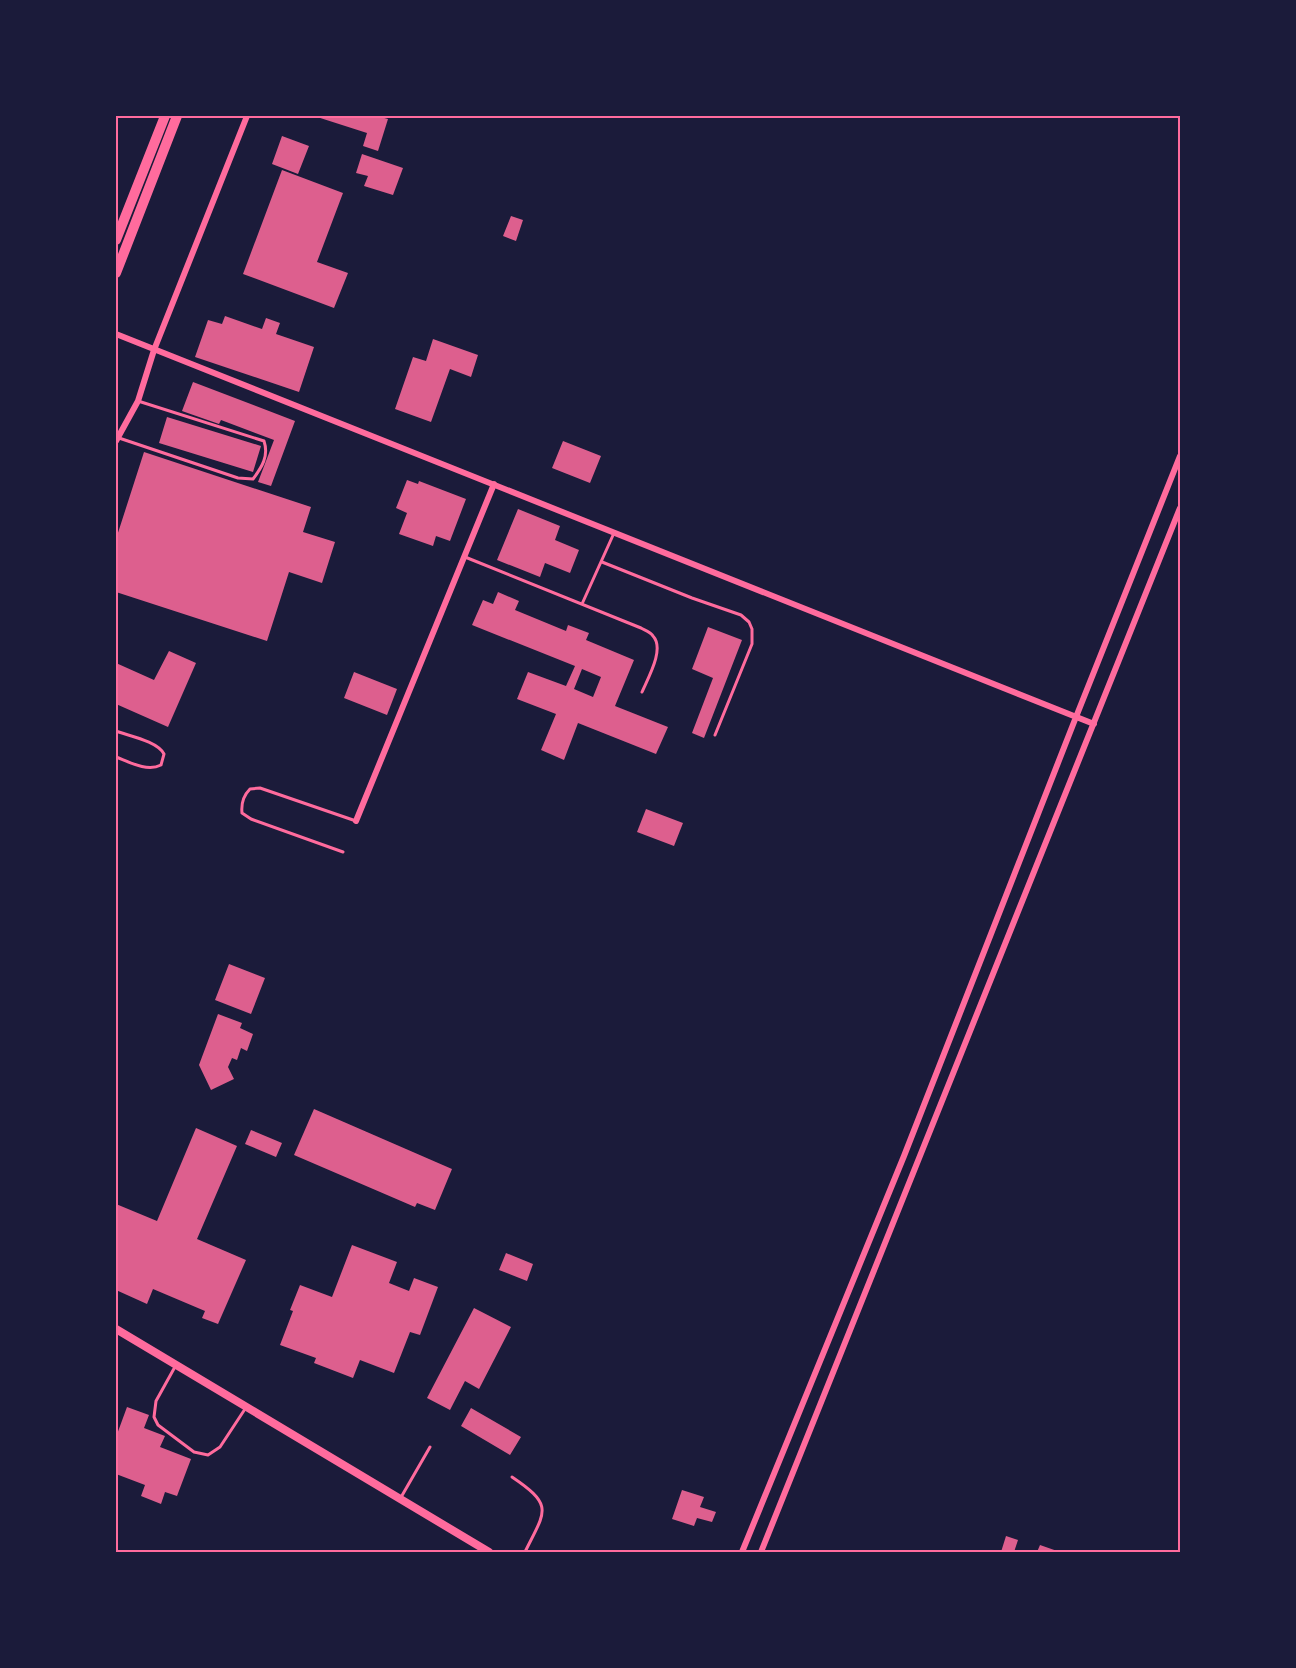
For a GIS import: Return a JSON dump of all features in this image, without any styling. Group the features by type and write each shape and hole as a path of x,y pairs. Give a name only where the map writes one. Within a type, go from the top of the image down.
{"highway":[{"path":"116,240 165,116"},
{"path":"116,273 177,116"}],"street":[{"path":"116,440 138,400 154,350 247,116"},
{"path":"116,334 1094,724"},
{"path":"742,1552 904,1156 1180,456"},
{"path":"356,820 494,484"},
{"path":"760,1552 1180,508"},
{"path":"904,1156 917,1161"},
{"path":"116,1329 489,1552"}],"lane":[{"path":"116,440 238,478 253,479 261,468 267,450 264,441 138,400"},
{"path":"582,604 614,533"},
{"path":"465,557 641,627 653,635 657,645 657,656 642,692"},
{"path":"602,562 741,615 749,622 752,628 752,644 715,735"},
{"path":"116,731 153,744 164,754 161,765 155,768 146,768 116,757"},
{"path":"343,852 251,819 242,813 241,805 244,795 250,789 260,788 356,820"},
{"path":"116,798 116,811"},
{"path":"176,1365 156,1401 154,1417 158,1425 194,1452 208,1455 220,1447 246,1408"},
{"path":"400,1500 430,1447"},
{"path":"512,1478 540,1499 543,1510 525,1552"}],"building":[{"path":"314,116 377,116 388,119 378,151 363,146 367,133"},
{"path":"282,136 309,146 298,174 272,164"},
{"path":"362,154 403,168 393,195 364,186 368,176 356,173"},
{"path":"282,170 343,193 317,262 348,273 334,308 243,274"},
{"path":"511,216 523,220 516,241 503,236"},
{"path":"225,316 262,329 266,318 280,323 276,334 314,347 299,392 195,357 208,320 222,324"},
{"path":"433,339 478,355 471,377 450,369 431,422 395,409 413,357 426,361"},
{"path":"193,382 295,421 271,486 258,482 274,440 221,420 219,424 182,411"},
{"path":"167,417 261,446 253,472 159,443"},
{"path":"563,441 601,456 590,483 552,468"},
{"path":"144,452 311,507 303,532 335,542 322,583 289,572 267,641 116,592 116,539"},
{"path":"407,480 418,484 419,481 466,499 450,541 436,536 433,546 399,534 407,513 396,508"},
{"path":"518,509 560,526 555,540 579,550 570,573 545,563 540,577 497,560"},
{"path":"498,592 519,601 515,610 566,631 568,625 589,633 586,640 634,660 615,706 668,727 656,754 578,723 564,760 541,750 556,714 517,699 528,672 566,686 575,666 472,625 483,600 493,604","holes":["582,669 601,677 593,697 574,689"]},
{"path":"708,627 742,640 704,738 692,733 713,678 692,669"},
{"path":"169,651 196,663 168,727 116,704 116,663 154,680"},
{"path":"354,672 397,689 387,715 344,698"},
{"path":"646,809 683,823 674,846 637,832"},
{"path":"229,964 265,978 251,1014 215,1000"},
{"path":"218,1014 242,1023 240,1028 253,1034 247,1051 241,1048 237,1060 232,1058 228,1067 234,1079 211,1090 199,1065"},
{"path":"314,1109 452,1169 435,1210 417,1203 415,1207 294,1155"},
{"path":"196,1128 237,1146 197,1239 246,1260 218,1324 202,1318 205,1311 153,1289 147,1304 116,1290 116,1204 157,1221"},
{"path":"251,1130 282,1143 276,1157 245,1144"},
{"path":"352,1245 397,1262 389,1283 409,1291 414,1278 438,1287 420,1335 410,1332 394,1373 360,1360 353,1378 314,1363 316,1358 280,1345 300,1285 332,1297"},
{"path":"506,1253 533,1264 527,1281 499,1270"},
{"path":"474,1308 511,1327 479,1389 465,1381 450,1410 427,1398"},
{"path":"127,1407 149,1415 144,1428 165,1436 160,1447 191,1459 177,1496 165,1492 161,1504 141,1496 145,1485 116,1474 116,1437"},
{"path":"471,1408 521,1437 510,1455 461,1426"},
{"path":"682,1490 704,1497 700,1507 716,1512 712,1522 697,1518 694,1526 672,1519"},
{"path":"1006,1536 1018,1540 1014,1552 1001,1552"},
{"path":"1040,1545 1060,1552 1037,1552"}]}
